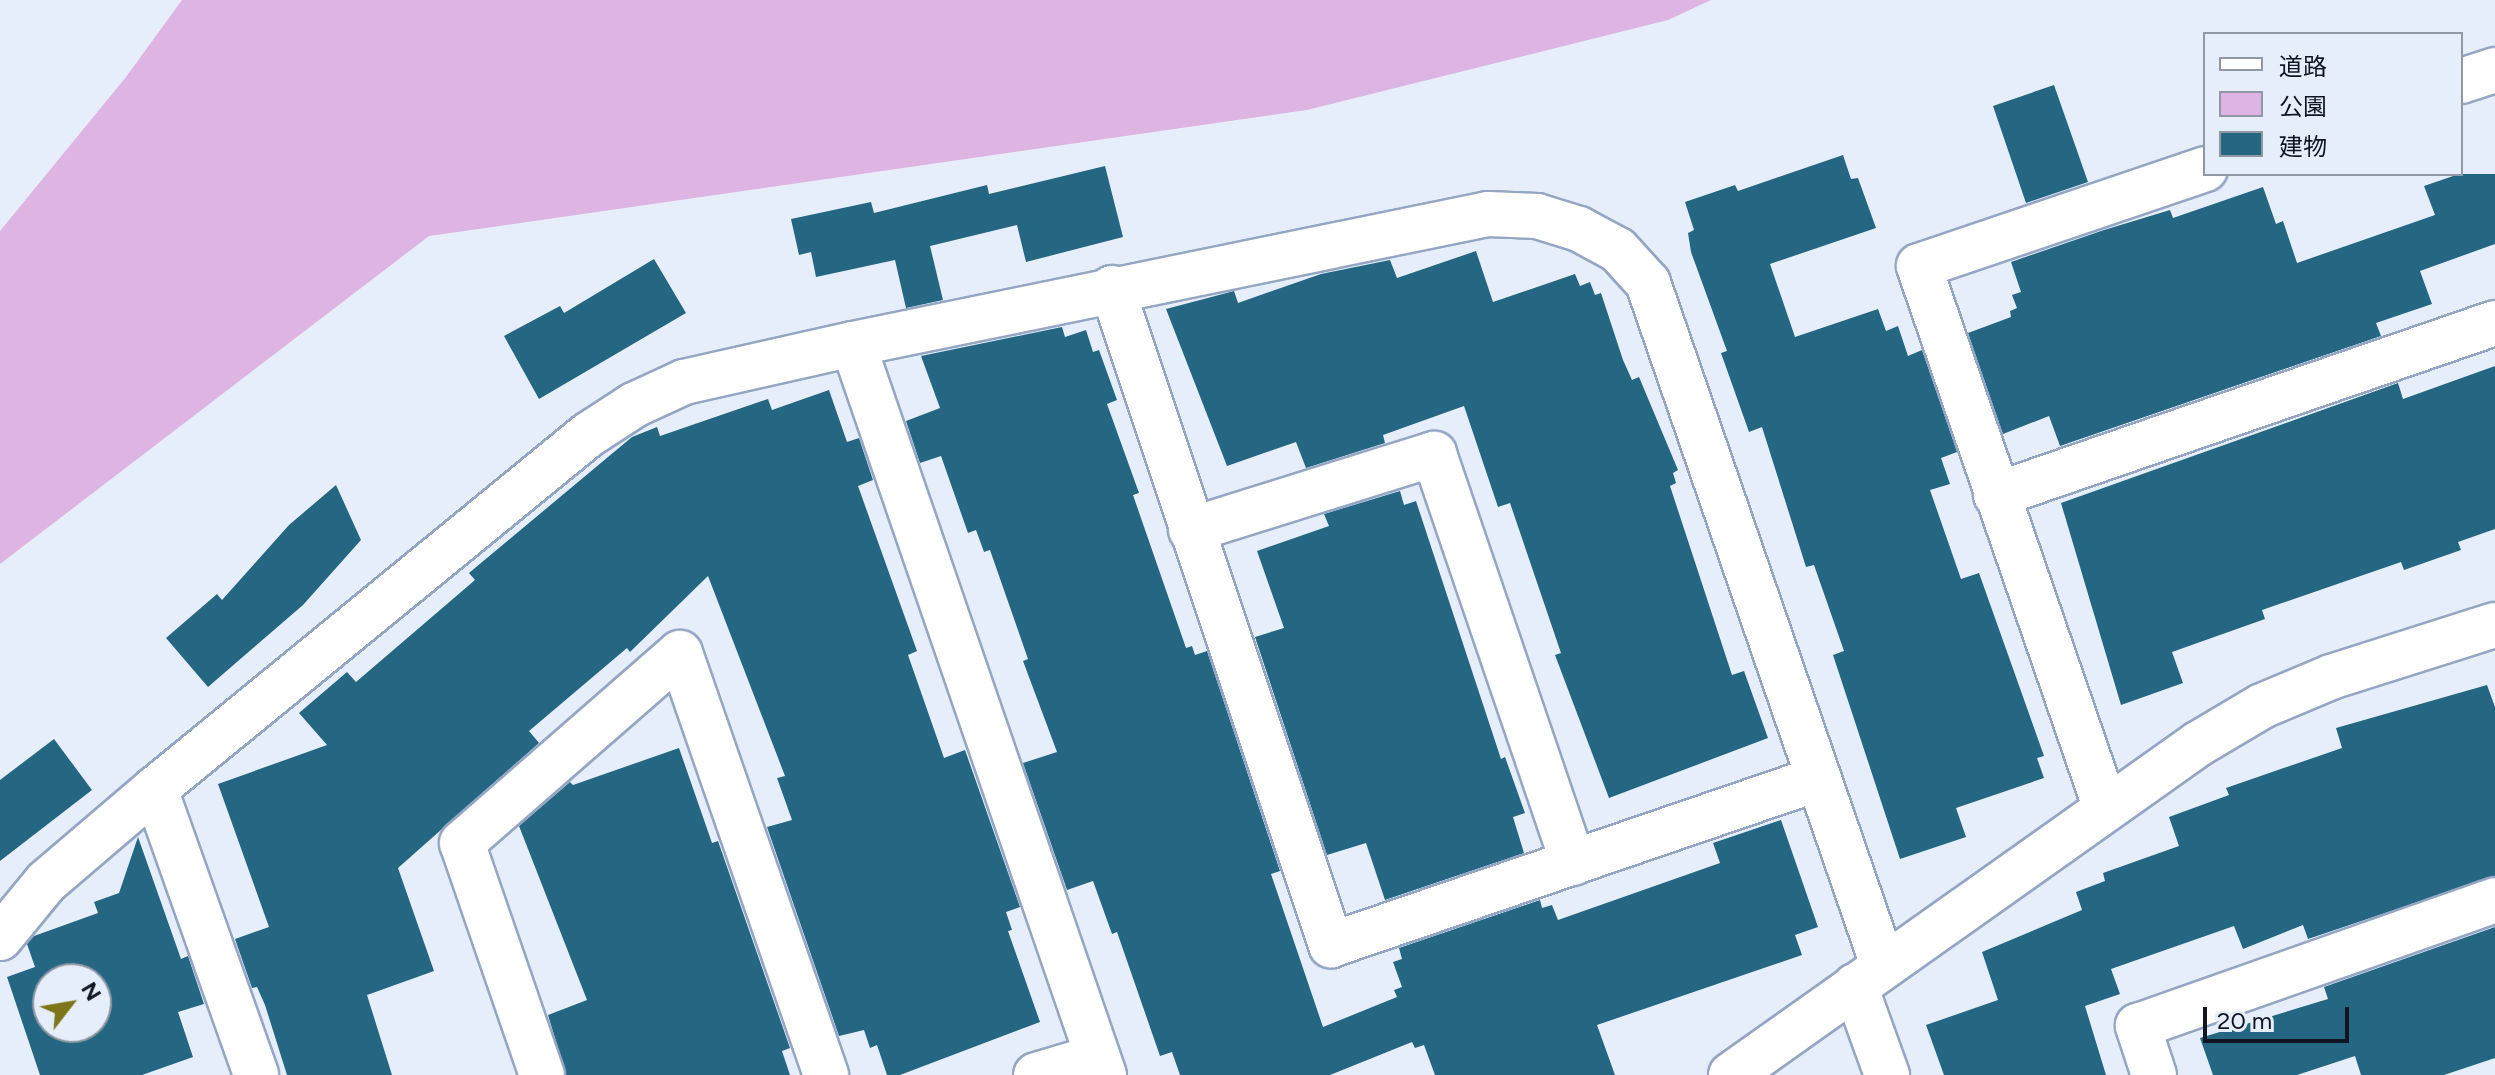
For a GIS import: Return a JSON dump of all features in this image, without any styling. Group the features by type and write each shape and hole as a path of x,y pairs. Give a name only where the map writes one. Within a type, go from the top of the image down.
{"street":[{"path":"2463,80 2495,70"},
{"path":"2105,806 1919,266 2203,170"},
{"path":"0,938 46,882 155,789 588,435 634,405 684,382 1112,288 1488,214 1537,216 1579,229 1618,250 1648,283 1673,345 1817,779 1869,975 1887,1075"},
{"path":"1112,288 1331,945 1817,779"},
{"path":"1996,495 2495,323"},
{"path":"853,344 1100,1066 1036,1075"},
{"path":"1191,530 1434,454 1573,863"},
{"path":"1731,1075 2105,806 2262,706 2331,677 2495,625"},
{"path":"542,1075 462,843 680,653 826,1075"},
{"path":"155,789 256,1075"},
{"path":"2154,1075 2138,1026 2495,900"}],"green space":[{"path":"182,0 1711,0 1668,20 1307,110 429,236 0,564 0,231 126,77"}],"building":[{"path":"2054,85 2088,182 2026,203 1993,106"},
{"path":"1843,155 1851,179 1858,178 1876,228 1770,264 1795,337 1878,309 1886,331 1898,326 1908,356 1922,350 1957,452 1941,458 1950,484 1930,490 1961,579 1979,573 2044,756 2037,758 2044,778 1956,808 1966,837 1900,859 1833,655 1844,651 1814,565 1806,567 1762,427 1749,432 1721,353 1727,351 1691,252 1688,233 1694,230 1685,202 1735,185 1738,191"},
{"path":"1105,166 1123,237 1026,262 1017,225 930,246 943,300 906,308 895,260 816,277 811,252 799,255 791,219 871,202 874,213 987,185 989,194"},
{"path":"2463,174 2495,174 2495,244 2420,271 2432,304 2376,323 2381,336 2060,446 2049,416 2003,434 1968,333 2011,317 2010,311 2017,308 2012,295 2021,292 2011,262 2170,210 2173,218 2263,187 2276,224 2283,221 2297,263 2435,215 2424,186"},
{"path":"1476,251 1493,302 1575,274 1580,286 1590,282 1595,295 1601,293 1623,360 1632,380 1639,377 1678,470 1673,473 1676,483 1670,486 1732,675 1744,671 1768,738 1609,798 1555,655 1561,653 1510,503 1498,507 1464,406 1383,435 1385,443 1306,468 1296,442 1227,466 1166,309 1234,291 1238,303 1321,274 1390,260 1397,278"},
{"path":"654,259 686,313 539,399 504,336 560,306 564,313"},
{"path":"1062,327 1065,337 1086,330 1093,352 1099,350 1117,400 1107,404 1139,493 1133,495 1186,648 1192,646 1195,655 1207,651 1280,871 1271,874 1323,1027 1397,997 1394,990 1402,987 1393,962 1402,959 1399,948 1540,900 1542,908 1552,905 1558,920 1720,863 1713,843 1781,820 1818,927 1795,935 1802,955 1597,1025 1615,1075 1435,1075 1424,1045 1415,1048 1412,1042 1330,1075 1180,1075 1172,1052 1160,1056 1117,932 1112,934 1093,881 1067,890 1023,763 1057,752 1023,661 1028,659 990,550 984,552 976,530 968,533 941,456 920,463 906,421 940,408 921,356"},
{"path":"2495,366 2495,529 2458,542 2461,550 2404,570 2401,562 2262,610 2265,619 2172,652 2183,683 2121,705 2061,503 2398,383 2403,399"},
{"path":"829,390 847,442 859,438 873,480 858,486 917,651 908,655 944,758 965,750 1020,907 1006,912 1012,930 1008,931 1040,1022 900,1075 887,1075 877,1045 870,1048 864,1030 839,1036 767,827 792,820 777,778 785,776 708,576 630,652 627,648 529,731 539,743 398,868 434,971 367,995 392,1075 287,1075 265,1005 257,987 252,988 235,939 269,927 218,784 327,745 299,713 347,672 356,682 475,580 469,573 632,437 657,427 660,436 768,399 772,410"},
{"path":"336,485 361,540 303,605 208,687 166,638 217,594 222,600 289,525"},
{"path":"1400,491 1404,505 1416,501 1501,759 1505,757 1525,813 1513,817 1524,853 1385,900 1366,843 1327,855 1255,637 1284,628 1257,551 1329,526 1324,514"},
{"path":"2487,685 2495,707 2495,876 2308,939 2303,925 2243,949 2234,926 2111,969 2120,994 2085,1006 2106,1075 1944,1075 1926,1025 1998,1000 1982,952 2082,910 2076,892 2105,881 2103,873 2179,846 2169,817 2229,795 2226,788 2342,748 2336,728"},
{"path":"54,739 92,790 0,861 0,780"},
{"path":"679,748 712,843 718,841 790,1048 782,1051 790,1075 566,1075 548,1015 587,1000 519,826 570,782 573,785"},
{"path":"138,837 181,959 188,956 204,1004 178,1012 193,1057 142,1075 40,1075 7,977 32,968 32,1043 112,1043 112,963 34,963 27,944 34,936 98,913 94,902 119,893"},
{"path":"2495,927 2495,1058 2444,1075 2361,1075 2355,1056 2297,1075 2213,1075 2200,1038 2328,999 2324,987"}]}
